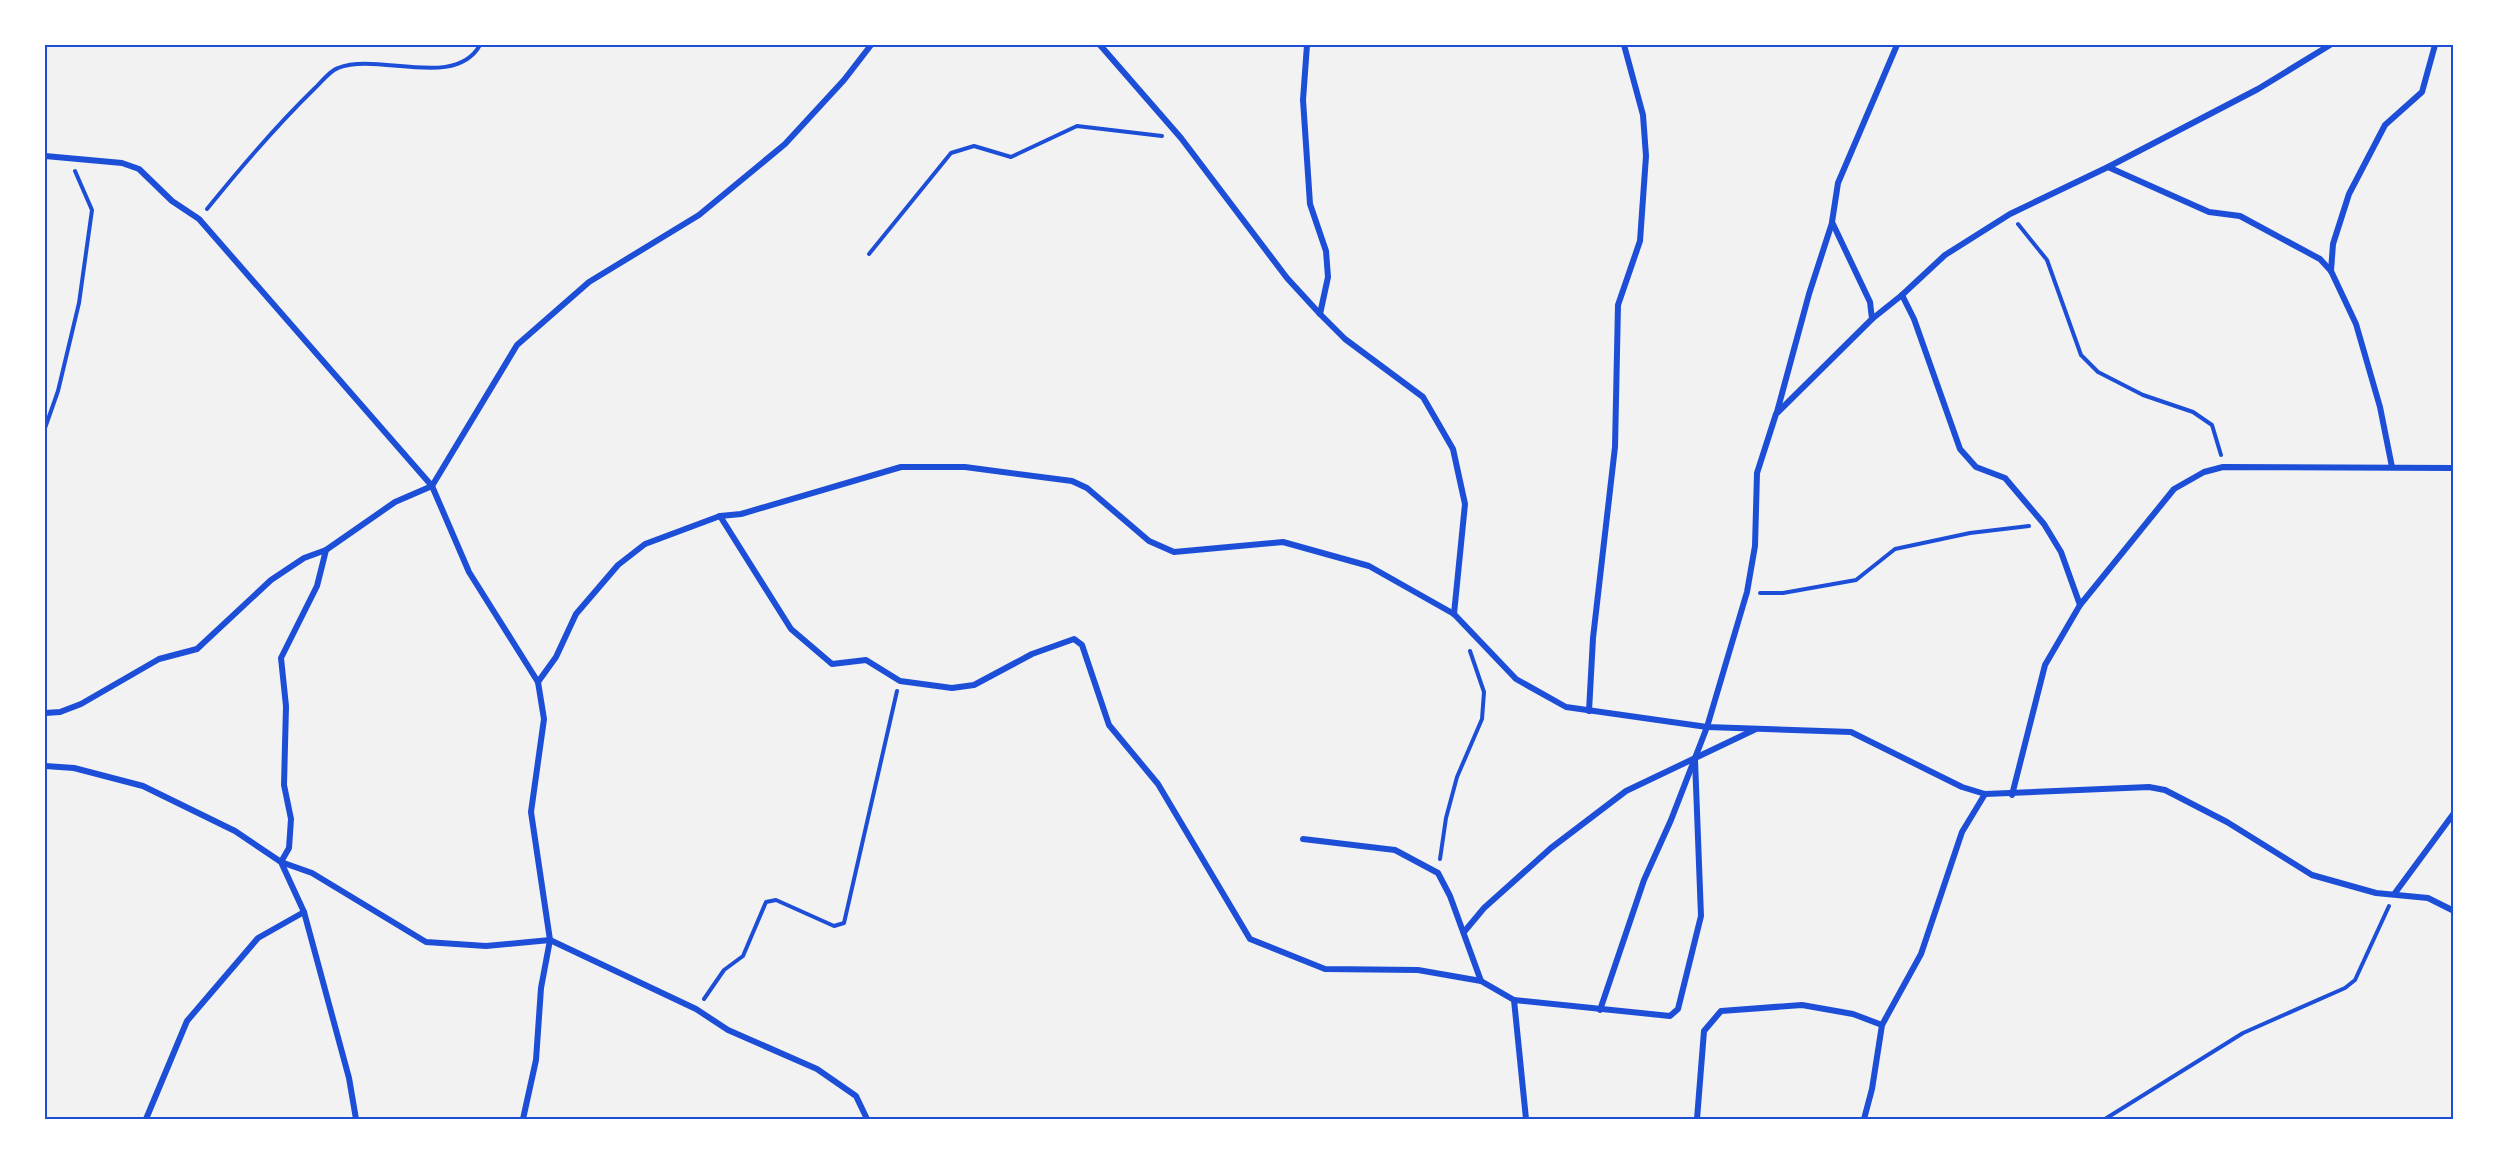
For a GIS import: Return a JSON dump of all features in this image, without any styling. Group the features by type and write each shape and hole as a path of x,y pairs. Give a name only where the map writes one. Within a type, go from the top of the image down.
{"street":[{"path":"45,713 60,712 81,704 159,659 197,649 271,580 304,558 326,550 395,502 432,486 517,345 589,282 699,215 785,144 844,80 871,45"},
{"path":"1100,45 1181,138 1287,278 1320,314 1345,339 1423,397 1453,448 1465,504 1454,614"},
{"path":"1306,45 1304,100 1310,204 1326,251 1328,277 1320,314"},
{"path":"1589,711 1593,638 1615,447 1618,305 1640,241 1646,156 1643,115 1624,45"},
{"path":"1600,1010 1644,880 1707,727 1747,592 1755,546 1756,473 1776,414 1809,294 1832,222 1838,183 1897,45"},
{"path":"1776,414 1872,320 1945,255 2010,214 2108,167 2258,89 2330,45"},
{"path":"2331,271 2333,244 2349,194 2385,125 2422,92 2435,45"},
{"path":"45,156 122,163 140,169 172,201 199,219 432,486 469,572 538,682 544,719 531,812 550,940 541,988 536,1060 523,1119"},
{"path":"2108,167 2209,212 2240,216 2320,259 2331,271 2356,324 2380,407 2392,467"},
{"path":"1832,222 1870,302 1872,320"},
{"path":"1902,295 1914,319 1960,448 1976,467 2005,478 2044,524 2061,552 2080,605"},
{"path":"538,682 556,657 576,614 618,565 645,544 720,516 741,514 901,468 965,467 1060,480 1087,488 1149,541 1165,550 1174,552 1283,542 1369,566 1454,614 1516,679 1566,707 1707,727 1851,732 1962,788 1985,794 2012,795 2150,787 2165,790 2227,822 2312,875 2376,892 2428,898 2453,908"},
{"path":"2012,795 2046,665 2080,605 2174,489 2204,472 2223,467 2454,468"},
{"path":"720,516 791,629 832,664 866,660 900,681 952,688 974,685 1032,654 1074,639 1082,645 1109,725 1158,784 1250,939 1325,969 1418,970 1481,981 1514,1000 1670,1016 1678,1009 1701,916 1695,760"},
{"path":"281,862 289,848 291,819 284,785 286,706 281,658 317,586 326,550"},
{"path":"1464,932 1484,908 1551,848 1626,791 1695,760 1758,727"},
{"path":"45,766 74,768 143,786 235,831 281,862 312,873 426,942 486,946 550,940 696,1009 728,1030 817,1069 856,1096 867,1119"},
{"path":"1864,1119 1872,1089 1882,1024 1921,954 1962,832 1985,794"},
{"path":"2395,893 2454,813"},
{"path":"1303,839 1395,850 1438,873 1450,896 1481,981"},
{"path":"281,862 304,912 349,1078 356,1119"},
{"path":"146,1119 187,1021 258,939 304,912"},
{"path":"1514,1000 1526,1119"},
{"path":"1697,1119 1704,1031 1721,1011 1802,1005 1853,1014 1882,1024"}],"path":[{"path":"199,219 273,129 336,68 361,63 448,68 475,53 480,45"},
{"path":"869,254 951,153 974,146 1011,157 1077,126 1181,138"},
{"path":"45,428 58,391 79,303 92,210 70,160"},
{"path":"2010,214 2047,260 2081,355 2098,372 2143,395 2193,412 2212,425 2223,467"},
{"path":"1747,592 1783,593 1856,580 1895,549 1970,533 2044,524"},
{"path":"1438,873 1446,818 1457,777 1482,719 1484,692 1460,622"},
{"path":"696,1009 724,970 743,957 766,902 776,900 834,926 844,923 900,681"},
{"path":"2105,1119 2243,1033 2345,988 2355,980 2395,893"}]}
